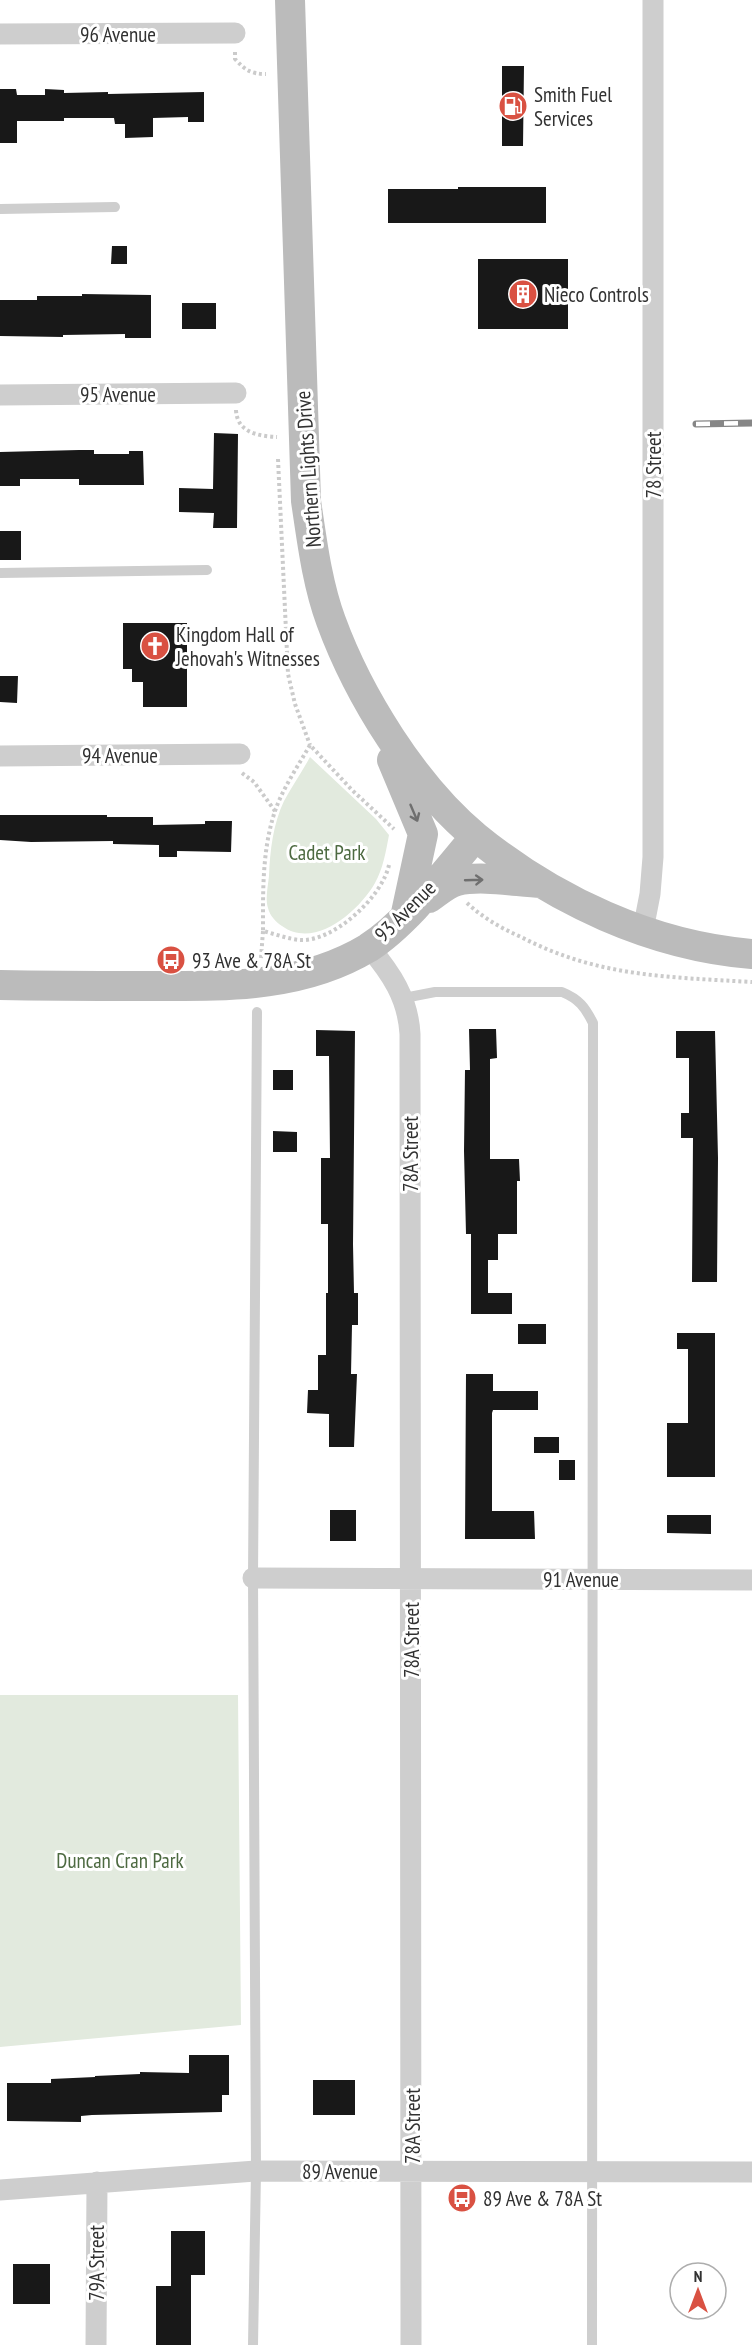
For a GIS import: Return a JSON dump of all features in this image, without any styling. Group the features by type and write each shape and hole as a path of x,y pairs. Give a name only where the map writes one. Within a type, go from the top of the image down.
{"main road":[{"name":"Northern Lights Drive","path":"290,0 306,501 313,553 330,618 367,701 425,786 476,837 542,883 573,901 643,930 694,946 752,954"},
{"path":"367,701 423,834 405,916"},
{"name":"93 Avenue","path":"0,986 208,986 259,983 314,973 369,947 390,931 476,837"},
{"path":"405,916 446,886 458,881 542,883"}],"street":[{"name":"78 Street","path":"643,930 650,894 653,856 653,0"},
{"name":"96 Avenue","path":"0,34 235,33"},
{"name":"95 Avenue","path":"0,395 236,393"},
{"name":"94 Avenue","path":"0,756 240,754"},
{"name":"78A Street","path":"369,947 388,969 404,998 409,1016 410,1034 411,2345"},
{"name":"91 Avenue","path":"253,1578 752,1580"},
{"name":"89 Avenue","path":"0,2190 256,2171 752,2172"},
{"name":"79A Street","path":"96,2182 96,2345"}],"lane":[{"path":"0,209 114,207"},
{"path":"0,573 207,570"},
{"path":"404,998 435,993 546,991 562,993 577,999 586,1009 593,1023 592,2345"},
{"path":"253,2345 256,2171 253,1578 257,1012"}],"path":[{"path":"235,33 235,58 246,70 255,74 266,74"},
{"path":"236,393 236,418 241,425 255,435 278,437"},
{"path":"390,860 388,869 373,895 358,913 339,927 320,937 301,940 263,932 267,845 275,811 310,746 396,832"},
{"path":"217,754 254,782 275,811"},
{"path":"465,901 490,922 571,960 609,970 654,976 752,981"}],"green space":[{"name":"Cadet Park","path":"310,757 376,819 389,835 380,872 368,894 335,924 308,933 295,932 278,923 269,911 267,897 271,847 277,819 284,801"},
{"name":"Duncan Cran Park","path":"0,1695 238,1695 241,2025 0,2047"}],"building":[{"name":"Smith Fuel Services","path":"502,66 524,66 523,146 502,146"},
{"path":"0,89 16,89 17,95 45,95 45,89 64,90 64,93 108,92 108,94 204,92 204,122 188,122 188,117 153,118 153,137 125,138 125,124 115,124 114,118 17,121 17,143 0,143"},
{"path":"458,187 546,187 546,223 388,223 388,189 458,189"},
{"path":"112,246 127,246 127,264 111,264"},
{"name":"Nieco Controls","path":"478,259 568,259 568,329 478,329"},
{"path":"82,294 151,295 151,338 125,338 125,334 63,335 63,337 0,336 0,300 37,300 37,296 82,296"},
{"path":"182,303 216,303 216,329 182,329"},
{"path":"214,433 238,434 237,528 213,528 214,513 179,512 179,488 213,489"},
{"path":"94,450 94,454 129,454 129,451 143,451 144,485 79,485 79,479 20,479 20,486 0,486 0,452"},
{"path":"0,531 21,531 21,560 0,560"},
{"name":"Kingdom Hall of Jehovah's Witnesses","path":"123,623 187,623 187,707 143,707 143,682 132,682 132,669 123,669"},
{"path":"0,676 18,676 17,703 0,702"},
{"path":"0,815 153,817 153,825 232,821 231,852 177,851 177,857 159,857 159,845 113,844 113,841 0,840"},
{"path":"469,1029 496,1029 497,1058 490,1059 490,1159 519,1159 517,1234 498,1234 498,1260 488,1260 488,1293 512,1293 512,1314 471,1314 471,1234 466,1234 464,1151 465,1070 470,1070"},
{"path":"316,1030 355,1031 353,1244 354,1293 358,1293 358,1325 352,1325 351,1374 357,1374 354,1447 329,1447 329,1414 307,1413 308,1390 318,1390 318,1355 326,1355 326,1293 328,1293 328,1224 321,1224 321,1158 330,1158 329,1056 316,1056"},
{"path":"676,1031 715,1031 718,1158 717,1282 692,1282 693,1138 681,1138 681,1113 689,1113 689,1058 676,1058"},
{"path":"273,1070 293,1070 293,1090 273,1090"},
{"path":"273,1131 297,1132 297,1152 273,1152"},
{"path":"518,1324 546,1324 546,1344 518,1344"},
{"path":"677,1333 715,1333 715,1477 667,1477 667,1423 688,1423 688,1349 677,1349"},
{"path":"466,1374 493,1374 493,1391 538,1391 538,1410 493,1410 492,1413 492,1511 534,1511 535,1539 465,1539"},
{"path":"534,1437 559,1437 559,1453 534,1453"},
{"path":"559,1460 575,1460 575,1480 559,1480"},
{"path":"330,1510 356,1510 356,1541 330,1541"},
{"path":"667,1515 711,1515 711,1534 667,1533"},
{"path":"189,2055 229,2055 229,2095 222,2095 222,2112 92,2115 81,2116 81,2122 7,2121 7,2083 51,2083 51,2079 140,2074 140,2072 189,2073"},
{"path":"313,2080 355,2080 355,2115 313,2115"},
{"path":"171,2231 205,2231 205,2275 191,2275 191,2345 156,2345 156,2286 171,2286"},
{"path":"13,2264 50,2264 50,2304 13,2304"}],"railway":[{"path":"696,424 752,423"}],"place":[{"name":"Smith Fuel Services","path":"513,106"},
{"name":"Nieco Controls","path":"523,294"},
{"name":"Kingdom Hall of Jehovah's Witnesses","path":"155,646"},
{"name":"93 Ave & 78A St","path":"171,960"},
{"name":"89 Ave & 78A St","path":"462,2198"}]}
